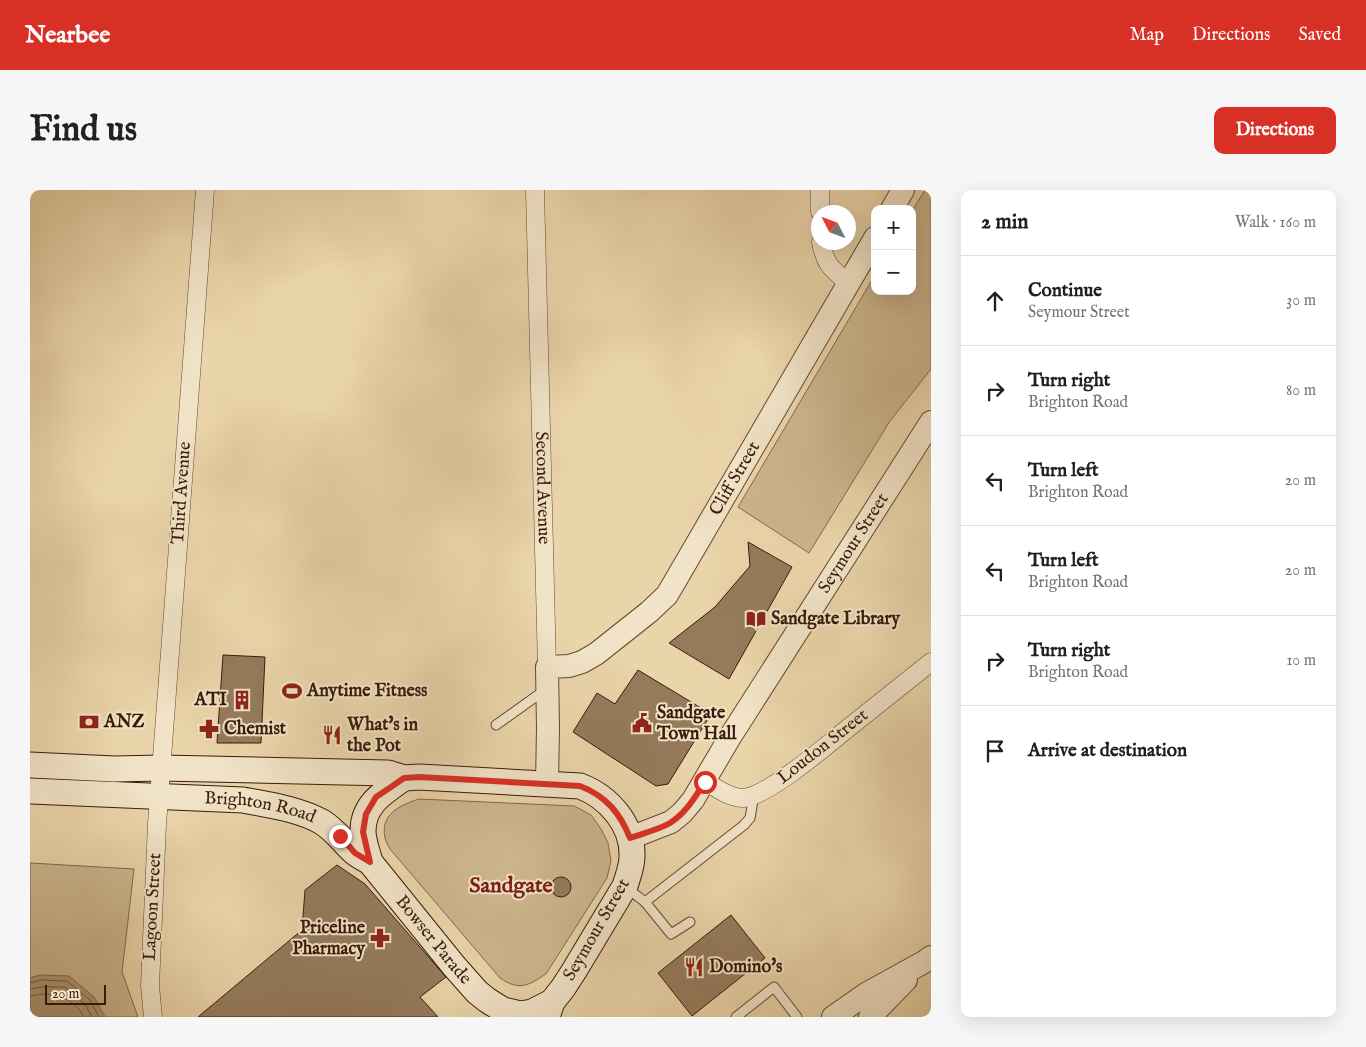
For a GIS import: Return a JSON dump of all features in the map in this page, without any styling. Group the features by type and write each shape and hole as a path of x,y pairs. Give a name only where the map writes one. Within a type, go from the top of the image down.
{"main road":[{"name":"Brighton Road","path":"30,765 114,769 161,768 388,774 404,778 419,777 580,786 602,798 615,810 624,823 630,838"},
{"path":"370,862 363,832 366,814 376,797 404,778"},
{"name":"Brighton Road","path":"30,791 243,800 275,806 307,815 322,823 340,836 355,853 370,862"},
{"name":"Seymour Street","path":"549,1009 574,971 624,886 630,873 632,855 630,838"},
{"name":"Bowser Parade","path":"370,862 477,992 505,1013 520,1014 549,1009"}],"street":[{"name":"Third Avenue","path":"159,797 205,190"},
{"name":"Second Avenue","path":"535,190 547,677 547,784"},
{"path":"820,190 820,205"},
{"path":"894,205 902,190"},
{"name":"Cliff Street","path":"547,677 596,654 649,612 667,594 871,245"},
{"path":"823,250 830,268 848,283"},
{"name":"Seymour Street","path":"630,838 671,822 693,800 730,737 931,422"},
{"name":"Loudon Street","path":"705,782 736,797 748,798 769,788 794,771 931,662"},
{"name":"Lagoon Street","path":"153,1017 150,986 159,797"},
{"path":"833,1017 866,994 928,959"},
{"path":"870,1017 928,959"}],"lane":[{"path":"496,725 547,677"},
{"path":"645,902 744,825 750,818 754,795"},
{"path":"624,886 645,902 671,934 690,922"},
{"path":"736,1017 774,987 797,1017"}],"shaded area":[{"path":"925,190 931,190 931,369 890,421 809,553 738,507 871,282 871,295 916,295 916,205"},
{"path":"419,799 574,806 591,815 608,843 611,861 607,878 546,974 534,982 518,986 500,978 390,849 385,839 384,830 389,817 405,804"},
{"path":"30,863 134,869 122,972 138,1017 30,1017"}],"water":[{"path":"40,975 69,976 94,997 105,1017 30,1017 30,978"}],"building":[{"path":"748,542 792,567 729,679 669,643 715,607 750,566"},
{"name":"ATI","path":"223,655 265,657 261,743 217,743"},
{"name":"Sandgate Town Hall","path":"638,670 711,714 668,784 656,786 573,732 597,693 615,704"},
{"path":"337,865 365,884 446,977 420,997 438,1017 198,1017 302,930 305,890"},
{"path":"561,877 568,880 571,887 568,894 561,897 554,894 551,887 554,880"},
{"path":"731,915 765,958 692,1016 658,973"}],"place":[{"name":"Sandgate Library","path":"756,619"},
{"name":"Anytime Fitness","path":"292,691"},
{"name":"ATI","path":"242,700"},
{"name":"ANZ","path":"89,722"},
{"name":"Sandgate Town Hall","path":"642,723"},
{"name":"Chemist","path":"209,729"},
{"name":"What's in the Pot","path":"332,735"},
{"name":"Priceline Pharmacy","path":"380,938"},
{"name":"Domino's","path":"694,967"}],"district":[{"name":"Sandgate","path":"511,886"}],"route":[{"path":"340,836 355,853 370,862 363,832 366,814 376,797 404,778 419,777 580,786 602,798 615,810 624,823 630,838 671,822 682,813 705,782"}]}
